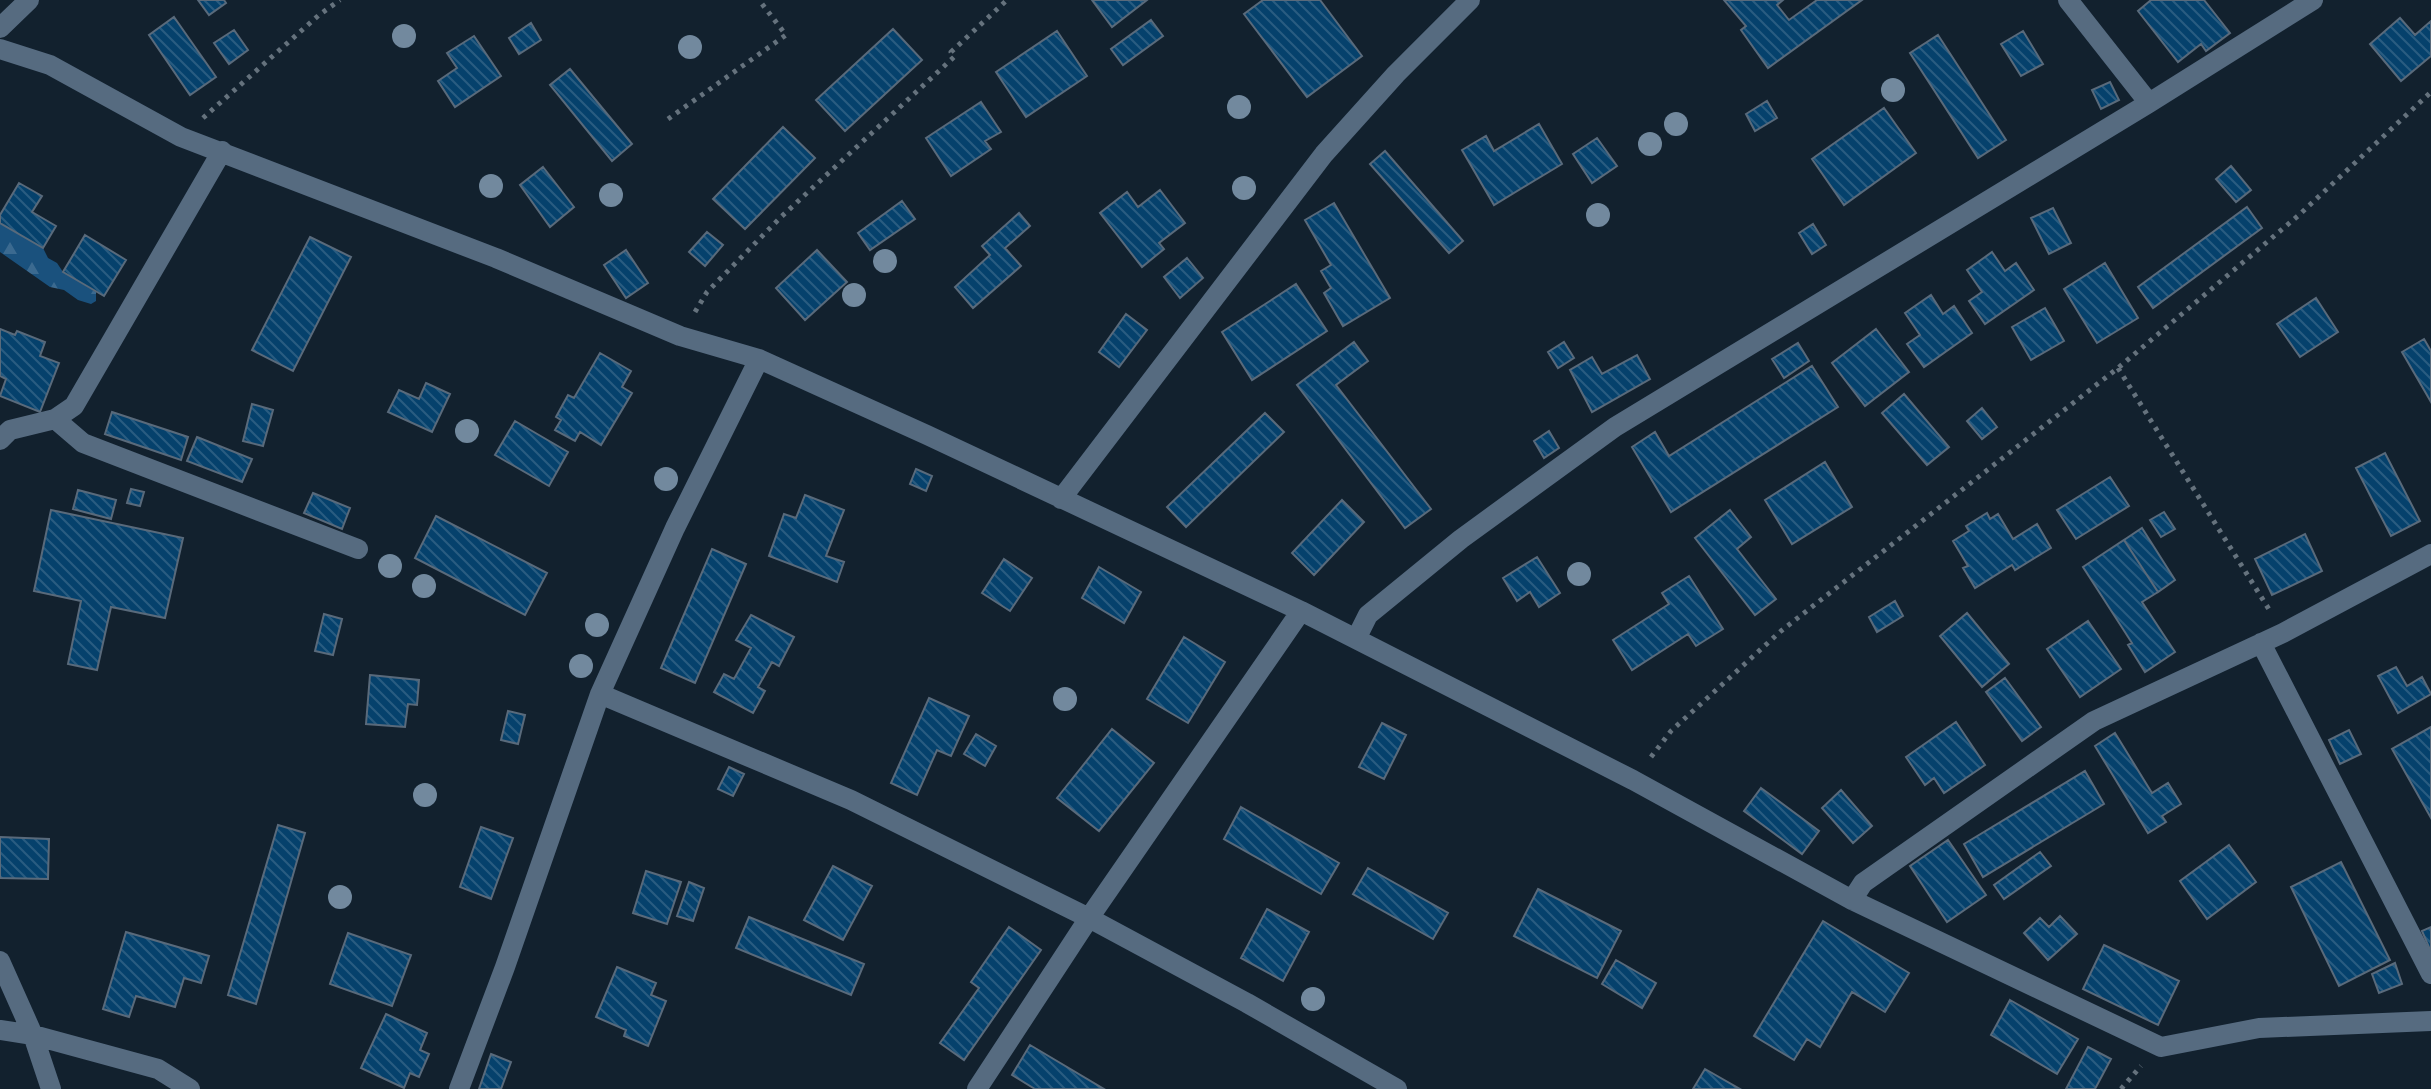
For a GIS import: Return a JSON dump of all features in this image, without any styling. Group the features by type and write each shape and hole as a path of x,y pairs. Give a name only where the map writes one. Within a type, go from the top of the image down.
{"street":[{"path":"0,28 29,0"},
{"path":"1061,499 1324,154 1396,74 1470,0"},
{"path":"2068,0 2149,103"},
{"path":"1356,639 1368,615 1461,539 1615,427 2313,0"},
{"path":"0,49 50,65 181,137 496,258 680,336 759,359 927,435 1301,611 1633,780 1852,900 2161,1047 2259,1028 2431,1021"},
{"path":"0,440 10,430 55,419 74,406 222,151"},
{"path":"459,1089 600,694 675,528 759,359"},
{"path":"55,419 83,443 358,549"},
{"path":"1852,900 1863,883 2094,721 2283,633 2431,554"},
{"path":"977,1089 1089,918 1301,611"},
{"path":"2261,643 2431,974"},
{"path":"600,694 851,800 1089,918 1397,1089"},
{"path":"0,961 33,1035 51,1089"},
{"path":"0,1030 33,1035 158,1069 190,1089"}],"path":[{"path":"181,137 340,0"},
{"path":"668,119 786,35 759,0"},
{"path":"680,336 707,292 781,217 954,57 951,52 1007,0"},
{"path":"1633,780 1671,731 1781,631 2118,368 2299,215 2431,92"},
{"path":"2118,368 2283,633"}],"green space":[{"path":"0,223 43,248 48,258 57,263 63,272 96,292 96,301 91,304 78,300 64,290 50,287 0,252"}],"building":[{"path":"198,0 224,0 226,3 209,15"},
{"path":"1092,0 1147,0 1112,27"},
{"path":"1263,0 1320,0 1362,56 1307,97 1244,14"},
{"path":"1724,0 1783,0 1777,5 1789,20 1817,0 1862,0 1768,68 1741,30 1746,26"},
{"path":"2151,0 2204,0 2230,33 2206,51 2201,44 2178,62 2138,11"},
{"path":"174,17 216,77 190,95 149,35"},
{"path":"2400,18 2415,35 2431,21 2431,56 2401,81 2370,44"},
{"path":"1151,20 1163,36 1123,65 1111,49"},
{"path":"531,23 541,40 519,54 509,38"},
{"path":"893,29 922,60 845,131 816,100"},
{"path":"234,30 248,50 229,64 214,43"},
{"path":"1057,31 1087,76 1026,117 996,72"},
{"path":"2023,31 2043,64 2021,76 2001,44"},
{"path":"1938,35 2006,140 1978,158 1910,53"},
{"path":"474,36 501,76 455,107 438,81 457,68 447,53"},
{"path":"570,69 632,144 612,161 550,85"},
{"path":"2110,82 2119,100 2101,109 2092,90"},
{"path":"1767,101 1777,118 1755,131 1746,114"},
{"path":"981,102 1001,132 985,141 991,149 951,176 926,138"},
{"path":"1884,108 1916,153 1844,205 1812,159"},
{"path":"1539,124 1562,164 1494,205 1462,150 1486,136 1494,151"},
{"path":"783,127 815,158 745,229 713,199"},
{"path":"1597,138 1617,166 1592,183 1573,154"},
{"path":"1385,151 1463,241 1449,253 1370,164"},
{"path":"2231,166 2251,190 2236,202 2216,179"},
{"path":"543,167 574,207 550,227 520,185"},
{"path":"19,183 42,196 32,212 56,226 43,248 0,223 0,215"},
{"path":"1160,190 1185,223 1159,243 1164,249 1142,267 1100,213 1127,192 1138,207"},
{"path":"902,201 915,219 870,250 858,233"},
{"path":"1334,203 1390,298 1343,326 1324,293 1331,288 1321,271 1331,265 1305,220"},
{"path":"2247,207 2262,228 2153,308 2138,287"},
{"path":"2053,208 2071,243 2049,254 2031,218"},
{"path":"1019,213 1030,226 1005,248 1021,266 973,308 955,287 990,255 982,246"},
{"path":"1813,224 1826,245 1812,254 1799,233"},
{"path":"707,232 723,245 705,266 689,252"},
{"path":"85,235 126,260 104,296 63,272"},
{"path":"310,237 351,257 293,371 252,350"},
{"path":"626,250 648,283 626,298 604,265"},
{"path":"817,250 847,282 805,320 776,288"},
{"path":"1992,252 2005,271 2016,263 2034,290 1985,324 1969,301 1982,292 1967,270"},
{"path":"1187,258 1203,278 1180,298 1164,277"},
{"path":"2105,263 2138,318 2097,343 2064,289"},
{"path":"1296,284 1327,331 1252,380 1222,332"},
{"path":"1931,295 1943,314 1954,306 1972,333 1924,367 1907,344 1920,335 1905,313"},
{"path":"2316,298 2338,332 2300,357 2277,324"},
{"path":"2045,308 2064,341 2031,360 2012,327"},
{"path":"1126,314 1147,330 1119,367 1099,352"},
{"path":"0,329 15,335 17,331 45,342 40,356 59,363 40,412 0,396 6,379 0,376"},
{"path":"1876,329 1909,372 1865,406 1832,363"},
{"path":"2424,339 2431,351 2431,402 2402,352"},
{"path":"1354,342 1368,361 1336,385 1431,509 1405,528 1297,385"},
{"path":"1564,342 1574,358 1558,368 1548,352"},
{"path":"1798,343 1809,361 1784,378 1772,359"},
{"path":"600,353 631,371 622,387 632,393 601,445 580,432 575,441 555,430 561,420 556,417 568,395 574,398"},
{"path":"1637,355 1650,379 1592,412 1570,370 1592,357 1602,374"},
{"path":"1812,366 1838,407 1671,512 1632,447 1655,432 1669,456"},
{"path":"426,383 450,394 432,432 388,412 399,390 419,399"},
{"path":"1904,394 1949,447 1927,465 1882,413"},
{"path":"252,404 273,410 263,446 243,441"},
{"path":"1982,408 1997,427 1982,439 1967,421"},
{"path":"112,412 188,437 181,460 105,434"},
{"path":"1265,413 1284,432 1186,527 1167,507"},
{"path":"515,421 568,452 549,486 495,455"},
{"path":"1549,431 1559,448 1544,458 1534,441"},
{"path":"197,437 252,459 242,482 187,461"},
{"path":"2385,453 2420,521 2391,536 2356,468"},
{"path":"1825,462 1852,507 1792,544 1765,500"},
{"path":"916,469 932,476 926,491 910,484"},
{"path":"2110,477 2129,506 2076,539 2057,510"},
{"path":"131,489 144,492 140,506 127,503"},
{"path":"78,490 116,500 111,519 73,509"},
{"path":"313,493 350,508 342,529 304,513"},
{"path":"805,495 844,510 826,556 844,562 837,582 769,556 784,514 796,518"},
{"path":"1342,500 1364,522 1314,575 1292,553"},
{"path":"51,510 183,538 165,618 111,607 97,670 68,664 81,601 34,591"},
{"path":"1730,510 1751,537 1737,549 1776,599 1755,615 1695,538"},
{"path":"2164,512 2175,529 2161,537 2150,520"},
{"path":"1987,513 1990,519 1998,514 2013,539 2037,524 2051,548 2015,570 2012,565 1975,588 1963,568 1968,566 1953,541 1969,531 1966,526"},
{"path":"436,516 547,573 525,615 415,558"},
{"path":"2142,528 2175,580 2158,592 2124,540"},
{"path":"2305,534 2322,571 2272,595 2255,559"},
{"path":"2124,540 2158,592 2142,602 2175,652 2145,672 2128,645 2132,643 2083,567"},
{"path":"712,549 746,564 695,683 661,668"},
{"path":"1537,557 1560,593 1539,607 1530,592 1517,601 1503,578"},
{"path":"1004,559 1032,578 1010,611 982,593"},
{"path":"1099,567 1141,592 1124,623 1082,598"},
{"path":"1689,576 1723,629 1696,646 1688,634 1632,670 1613,640 1669,604 1662,593"},
{"path":"1895,601 1903,616 1877,632 1869,617"},
{"path":"1967,613 2009,664 1982,687 1940,636"},
{"path":"324,614 342,619 333,655 315,651"},
{"path":"751,615 794,637 779,666 772,662 758,687 765,691 753,713 714,692 724,674 734,679 751,648 736,640"},
{"path":"2088,621 2121,669 2080,697 2047,649"},
{"path":"1184,637 1225,662 1188,723 1147,699"},
{"path":"2396,667 2407,686 2422,677 2431,694 2398,713 2378,676"},
{"path":"370,675 419,680 417,705 408,704 405,727 366,724"},
{"path":"2005,678 2041,727 2022,741 1986,692"},
{"path":"929,698 969,716 951,756 937,750 917,795 891,783"},
{"path":"508,711 525,715 518,744 501,740"},
{"path":"1956,722 1985,765 1944,793 1934,778 1925,785 1906,757"},
{"path":"1382,723 1406,735 1384,779 1359,767"},
{"path":"2431,727 2431,818 2392,749"},
{"path":"1112,729 1154,763 1099,831 1057,798"},
{"path":"2349,730 2361,754 2340,764 2329,740"},
{"path":"2115,733 2152,793 2168,783 2181,804 2162,816 2166,822 2148,833 2095,746"},
{"path":"976,734 996,746 985,766 964,754"},
{"path":"729,767 744,774 733,796 718,789"},
{"path":"2085,771 2104,804 1983,877 1964,844"},
{"path":"1761,788 1819,831 1802,854 1744,811"},
{"path":"1841,790 1872,826 1853,843 1822,808"},
{"path":"1241,807 1339,863 1321,894 1224,839"},
{"path":"278,825 305,833 256,1004 228,995"},
{"path":"481,827 513,838 491,899 460,887"},
{"path":"0,837 49,839 48,879 0,878"},
{"path":"1948,840 1986,895 1947,922 1910,866"},
{"path":"2229,845 2256,882 2207,919 2180,881"},
{"path":"2040,852 2051,866 2004,899 1994,885"},
{"path":"2341,862 2390,960 2339,986 2291,887"},
{"path":"833,866 872,886 843,940 804,920"},
{"path":"1368,868 1448,913 1433,939 1353,894"},
{"path":"646,871 681,882 667,924 633,913"},
{"path":"689,882 704,888 693,921 677,916"},
{"path":"1538,889 1621,931 1597,978 1514,936"},
{"path":"1267,909 1309,932 1283,981 1241,958"},
{"path":"2060,916 2077,934 2048,960 2024,933 2040,918 2049,927"},
{"path":"749,917 864,964 851,995 736,948"},
{"path":"1823,921 1909,973 1885,1012 1852,992 1820,1047 1807,1039 1794,1060 1754,1036"},
{"path":"1009,927 1041,950 964,1060 940,1043 979,988 971,982"},
{"path":"2431,927 2431,952 2422,931"},
{"path":"126,932 209,956 201,983 184,978 175,1007 136,996 129,1017 103,1009"},
{"path":"348,933 411,955 392,1006 330,984"},
{"path":"2104,945 2179,981 2158,1025 2083,989"},
{"path":"1616,960 1656,983 1642,1008 1602,984"},
{"path":"2395,963 2402,984 2379,993 2372,974"},
{"path":"617,967 656,983 651,995 666,1001 648,1046 624,1036 626,1030 596,1017"},
{"path":"2010,1000 2078,1039 2057,1074 1991,1035"},
{"path":"386,1014 427,1033 420,1050 429,1054 419,1077 410,1073 404,1088 361,1068"},
{"path":"1030,1045 1104,1089 1035,1089 1012,1075"},
{"path":"2088,1047 2111,1059 2095,1089 2066,1089"},
{"path":"491,1054 511,1062 501,1089 479,1089"},
{"path":"1705,1069 1740,1089 1693,1089"}]}
